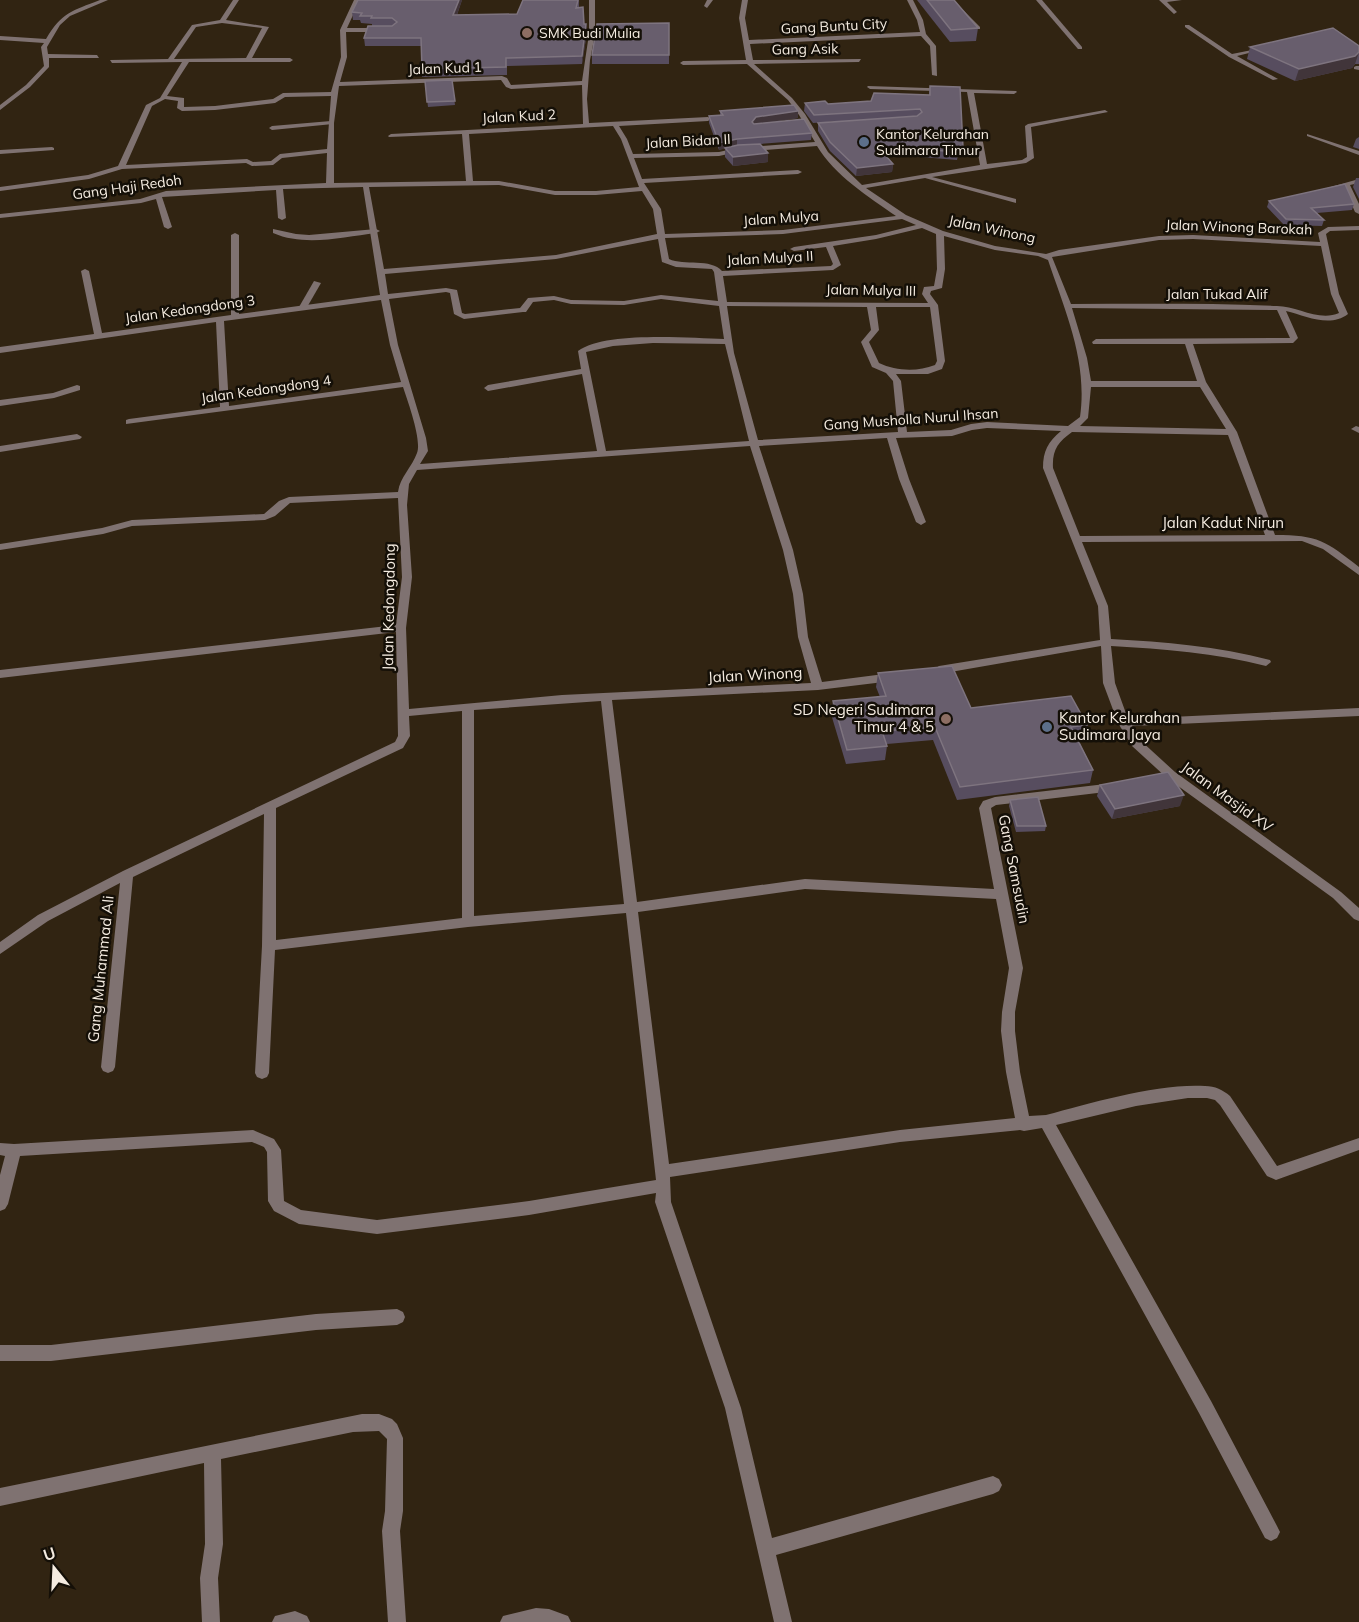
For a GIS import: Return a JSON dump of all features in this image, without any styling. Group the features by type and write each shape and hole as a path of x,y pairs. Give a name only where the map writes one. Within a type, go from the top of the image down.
{"street":[{"path":"0,108 47,66 46,41 58,24 69,15 105,0"},
{"path":"222,21 236,0"},
{"path":"357,0 343,30 344,57 334,94 331,123 330,185 366,187 470,183 504,184 514,188 555,194 604,193 642,185 798,172"},
{"path":"586,125 585,83 592,34 592,0"},
{"path":"745,0 742,18 750,63"},
{"path":"910,0 924,34 933,46 934,75"},
{"path":"950,0 978,28"},
{"path":"1039,0 1080,48"},
{"path":"1162,0 1179,0"},
{"path":"1162,0 1174,12"},
{"path":"170,60 195,26 222,21 266,27 248,61"},
{"path":"1187,26 1231,56 1275,79"},
{"path":"343,30 393,30"},
{"name":"Gang Buntu City","path":"745,42 924,34"},
{"path":"0,38 46,41"},
{"path":"1231,56 1255,50"},
{"path":"46,56 97,57"},
{"path":"121,167 149,105 163,97 187,60"},
{"path":"112,61 290,60"},
{"name":"Gang Asik","path":"683,63 859,60"},
{"name":"Jalan Winong","path":"750,63 782,91 819,144 860,187 903,218 939,233 995,248 1047,256 1051,259 1078,341 1089,384 1084,418 1054,441 1046,455 1048,468 1102,606 1107,642"},
{"name":"Jalan Kud 1","path":"337,84 502,78 505,78 508,86 511,87 585,83"},
{"path":"870,87 1014,92"},
{"path":"970,91 984,166"},
{"path":"163,97 182,99 180,107 182,109 274,101 283,95 334,94"},
{"path":"0,95 16,95"},
{"path":"860,187 1029,160 1031,158 1028,126 1030,124 1105,112"},
{"name":"Jalan Kud 2","path":"470,183 465,132 708,119"},
{"path":"272,128 331,123"},
{"path":"796,123 821,126"},
{"path":"615,124 642,185 657,209 665,260 688,267 714,267 718,274 728,342 754,444 788,550 798,594 803,637 818,686"},
{"path":"391,136 465,132"},
{"path":"1309,135 1359,153"},
{"name":"Jalan Bidan II","path":"631,156 719,154 737,150 819,144"},
{"path":"0,152 52,149"},
{"path":"0,189 88,177 121,167 245,161 252,164 273,163 280,156 330,151"},
{"path":"924,176 1013,201"},
{"path":"1326,189 1359,182"},
{"path":"1346,184 1359,212"},
{"name":"Gang Haji Redoh","path":"0,216 141,201 158,195 330,185"},
{"name":"Jalan Kedongdong","path":"0,949 44,918 127,874 399,746 404,736 401,628 406,577 402,495 404,484 423,451 407,384 394,346 384,296 376,231 366,187"},
{"path":"279,188 282,218"},
{"path":"158,195 168,227"},
{"name":"Jalan Mulya","path":"382,272 556,257 660,236 783,232 903,218"},
{"name":"Jalan Mulya II","path":"794,249 829,245 922,226"},
{"path":"1324,244 1322,233 1325,230 1359,228"},
{"path":"276,231 288,236 305,236 376,231"},
{"name":"Jalan Mulya III","path":"934,304 926,294 927,289 938,288 939,233"},
{"path":"235,235 235,316"},
{"name":"Jalan Winong Barokah","path":"1047,256 1059,252 1159,238 1193,237 1324,244"},
{"name":"Jalan Tukad Alif","path":"1065,306 1280,308 1309,316 1339,317 1344,314 1335,294 1324,244"},
{"name":"Jalan Mulya II","path":"718,274 833,268 837,265 829,245"},
{"path":"85,271 99,336"},
{"path":"303,307 317,283"},
{"name":"Jalan Mulya III","path":"384,296 451,291 454,294 458,315 464,317 523,310 530,300 550,299 624,303 661,297 722,304 934,304"},
{"name":"Jalan Kedongdong 3","path":"0,350 384,296"},
{"path":"870,304 875,330 866,339 870,356 878,366 891,372 928,371 939,367 941,361 934,304"},
{"path":"1096,342 1293,340 1280,308"},
{"path":"220,319 225,408"},
{"path":"602,454 582,351 602,346 669,340 728,342"},
{"path":"1188,341 1203,384 1232,432 1271,537"},
{"path":"488,388 585,371"},
{"path":"891,372 899,390 903,434"},
{"name":"Jalan Kedongdong 4","path":"129,422 407,384"},
{"path":"1089,384 1203,384"},
{"path":"0,403 54,396 77,388"},
{"name":"Gang Musholla Nurul Ihsan","path":"414,467 890,434 952,433 987,425 1232,432"},
{"path":"890,434 921,522"},
{"path":"0,449 77,437"},
{"path":"0,547 103,531 132,523 265,518 272,514 281,503 289,500 402,495"},
{"name":"Jalan Kadut Nirun","path":"1077,539 1303,538 1317,542 1358,570"},
{"path":"0,674 401,628"},
{"path":"922,673 1107,642 1178,646 1234,654 1266,662"},
{"name":"Jalan Masjid XV","path":"1107,642 1109,683 1124,723 1136,743 1171,775 1337,895 1359,915"},
{"name":"Jalan Winong","path":"402,713 468,706 606,697 818,686 899,676"},
{"path":"606,697 663,1179 663,1202 733,1408 783,1622"},
{"path":"468,706 468,922"},
{"path":"1124,723 1359,712"},
{"path":"1152,780 1171,775"},
{"name":"Gang Samsudin","path":"1024,1125 1008,1035 1008,1016 1016,982 1016,968 985,808 987,804 995,801 1124,785"},
{"path":"262,1073 269,946 270,808"},
{"name":"Gang Muhammad Ali","path":"108,1066 127,874"},
{"path":"269,946 468,922 631,908 805,884 1001,894"},
{"path":"0,1204 7,1149 253,1136 269,1143 274,1150 276,1201 279,1206 299,1217 359,1226 398,1226 529,1208 663,1179 900,1136 1024,1125 1158,1097 1209,1092 1224,1101 1272,1171 1276,1173 1359,1144"},
{"path":"1046,1121 1205,1407 1271,1532"},
{"path":"0,1353 51,1353 292,1324 397,1317"},
{"path":"0,1497 367,1422 384,1424 389,1427 395,1438 394,1510 391,1531 397,1622"},
{"path":"212,1452 214,1544 209,1578 212,1622"},
{"path":"766,1550 993,1485"},
{"path":"509,1622 538,1617 554,1618 562,1622"},
{"path":"281,1622 295,1620 301,1622"}],"building":[{"path":"358,0 459,0 453,15 517,14 523,0 578,0 576,8 583,7 584,24 586,24 582,56 506,58 506,67 422,69 421,38 364,38 368,26 392,26 397,22 392,18 371,18 372,16 360,16 362,13 352,12"},
{"path":"927,0 954,0 978,28 951,30"},
{"path":"669,23 669,55 592,55 597,24"},
{"path":"1333,28 1359,46 1359,52 1355,56 1299,69 1250,47"},
{"path":"452,80 455,101 427,102 425,81"},
{"path":"930,86 960,87 963,147 959,147 958,152 877,146 893,164 857,168 830,142 818,123 917,116 922,112 920,109 814,115 805,103 871,101 874,93 930,95"},
{"path":"794,105 798,111 756,117 752,122 754,124 804,119 812,133 737,139 719,143 709,116 723,115 720,111"},
{"path":"760,144 768,153 733,157 725,148 738,145"},
{"path":"1345,184 1354,204 1311,208 1324,220 1286,219 1269,201"},
{"path":"952,666 971,708 1071,696 1087,725 1071,727 1093,770 960,787 935,727 882,731 887,746 847,750 833,701 886,696 878,673"},
{"path":"1168,772 1184,795 1115,809 1100,785"},
{"path":"1038,797 1046,826 1017,826 1010,800"}],"place":[{"name":"SMK Budi Mulia","path":"527,33"},
{"name":"Kantor Kelurahan Sudimara Timur","path":"864,142"},
{"name":"SD Negeri Sudimara Timur 4 & 5","path":"946,719"},
{"name":"Kantor Kelurahan Sudimara Jaya","path":"1047,727"}]}
